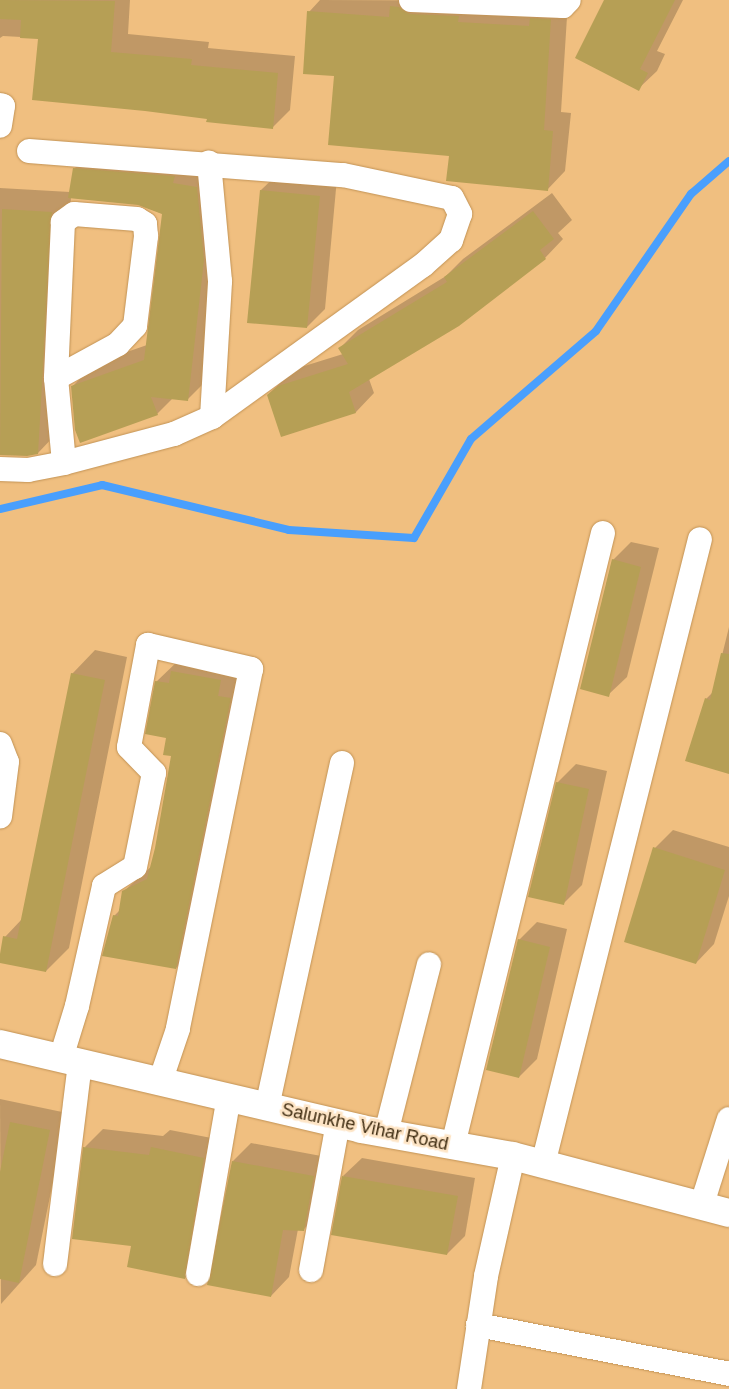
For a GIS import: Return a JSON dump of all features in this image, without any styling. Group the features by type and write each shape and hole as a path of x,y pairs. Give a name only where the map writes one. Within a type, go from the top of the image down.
{"street":[{"path":"411,0 562,6 569,0"},
{"path":"0,105 4,106 0,126"},
{"path":"0,469 28,470 64,463 174,434 212,417 423,265 451,240 460,214 452,198 344,175 209,163 29,152"},
{"path":"209,163 220,281 212,417"},
{"path":"56,378 118,344 135,326 146,236 144,224 137,219 74,214 64,222 56,378 64,463"},
{"path":"454,1145 603,533"},
{"path":"542,1164 700,539"},
{"path":"54,1264 70,1061 77,1006 104,886 135,867 154,773 128,747 148,645 251,669 178,1030 160,1082"},
{"path":"0,744 7,762 0,817"},
{"path":"267,1107 342,763"},
{"path":"386,1133 429,964"},
{"name":"Salunkhe Vihar Road","path":"0,1044 338,1123 513,1156 702,1204 729,1213"},
{"path":"198,1274 229,1097"},
{"path":"702,1204 729,1119"},
{"path":"311,1270 338,1123"},
{"path":"469,1389 486,1276 513,1156"},
{"path":"478,1326 729,1374"}],"building":[{"path":"0,0 115,1 111,52 192,59 191,65 278,73 273,129 206,122 207,119 145,111 32,100 38,39 20,38 21,20 0,19"},
{"path":"604,0 675,0 640,69 648,73 639,91 575,58"},
{"path":"390,6 399,7 410,14 459,16 458,22 529,26 530,18 551,19 544,130 553,131 548,191 446,181 449,156 328,145 334,76 303,74 307,11 389,17"},
{"path":"73,168 175,176 173,183 197,187 204,260 188,401 151,397 158,415 80,443 75,430 71,386 144,360 162,214 138,205 68,198"},
{"path":"260,190 320,196 307,328 247,323"},
{"path":"2,209 52,212 38,454 27,456 0,455"},
{"path":"533,211 554,239 540,250 546,259 459,326 349,392 356,413 281,437 267,395 278,386 348,364 338,348 447,282 444,277"},
{"path":"612,559 641,567 609,697 580,689"},
{"path":"721,653 729,654 729,774 685,761 705,698 710,700"},
{"path":"171,671 221,680 218,696 231,698 176,969 102,956 113,915 118,916 122,891 147,879 155,848 171,756 163,755 166,738 145,734 155,681 169,683"},
{"path":"71,673 105,680 46,972 0,963 0,954 3,936 17,939"},
{"path":"556,782 589,789 564,905 528,897"},
{"path":"653,847 725,870 696,964 624,942"},
{"path":"518,939 550,947 519,1078 486,1070"},
{"path":"10,1122 50,1130 19,1283 0,1279 0,1172"},
{"path":"83,1147 149,1155 151,1147 204,1158 185,1279 127,1267 131,1246 72,1239"},
{"path":"232,1161 314,1176 304,1231 283,1230 271,1297 207,1285"},
{"path":"342,1176 458,1196 447,1255 331,1235"}],"waterway":[{"path":"0,509 102,485 289,530 414,538 471,439 596,331 691,194 729,161"}]}
